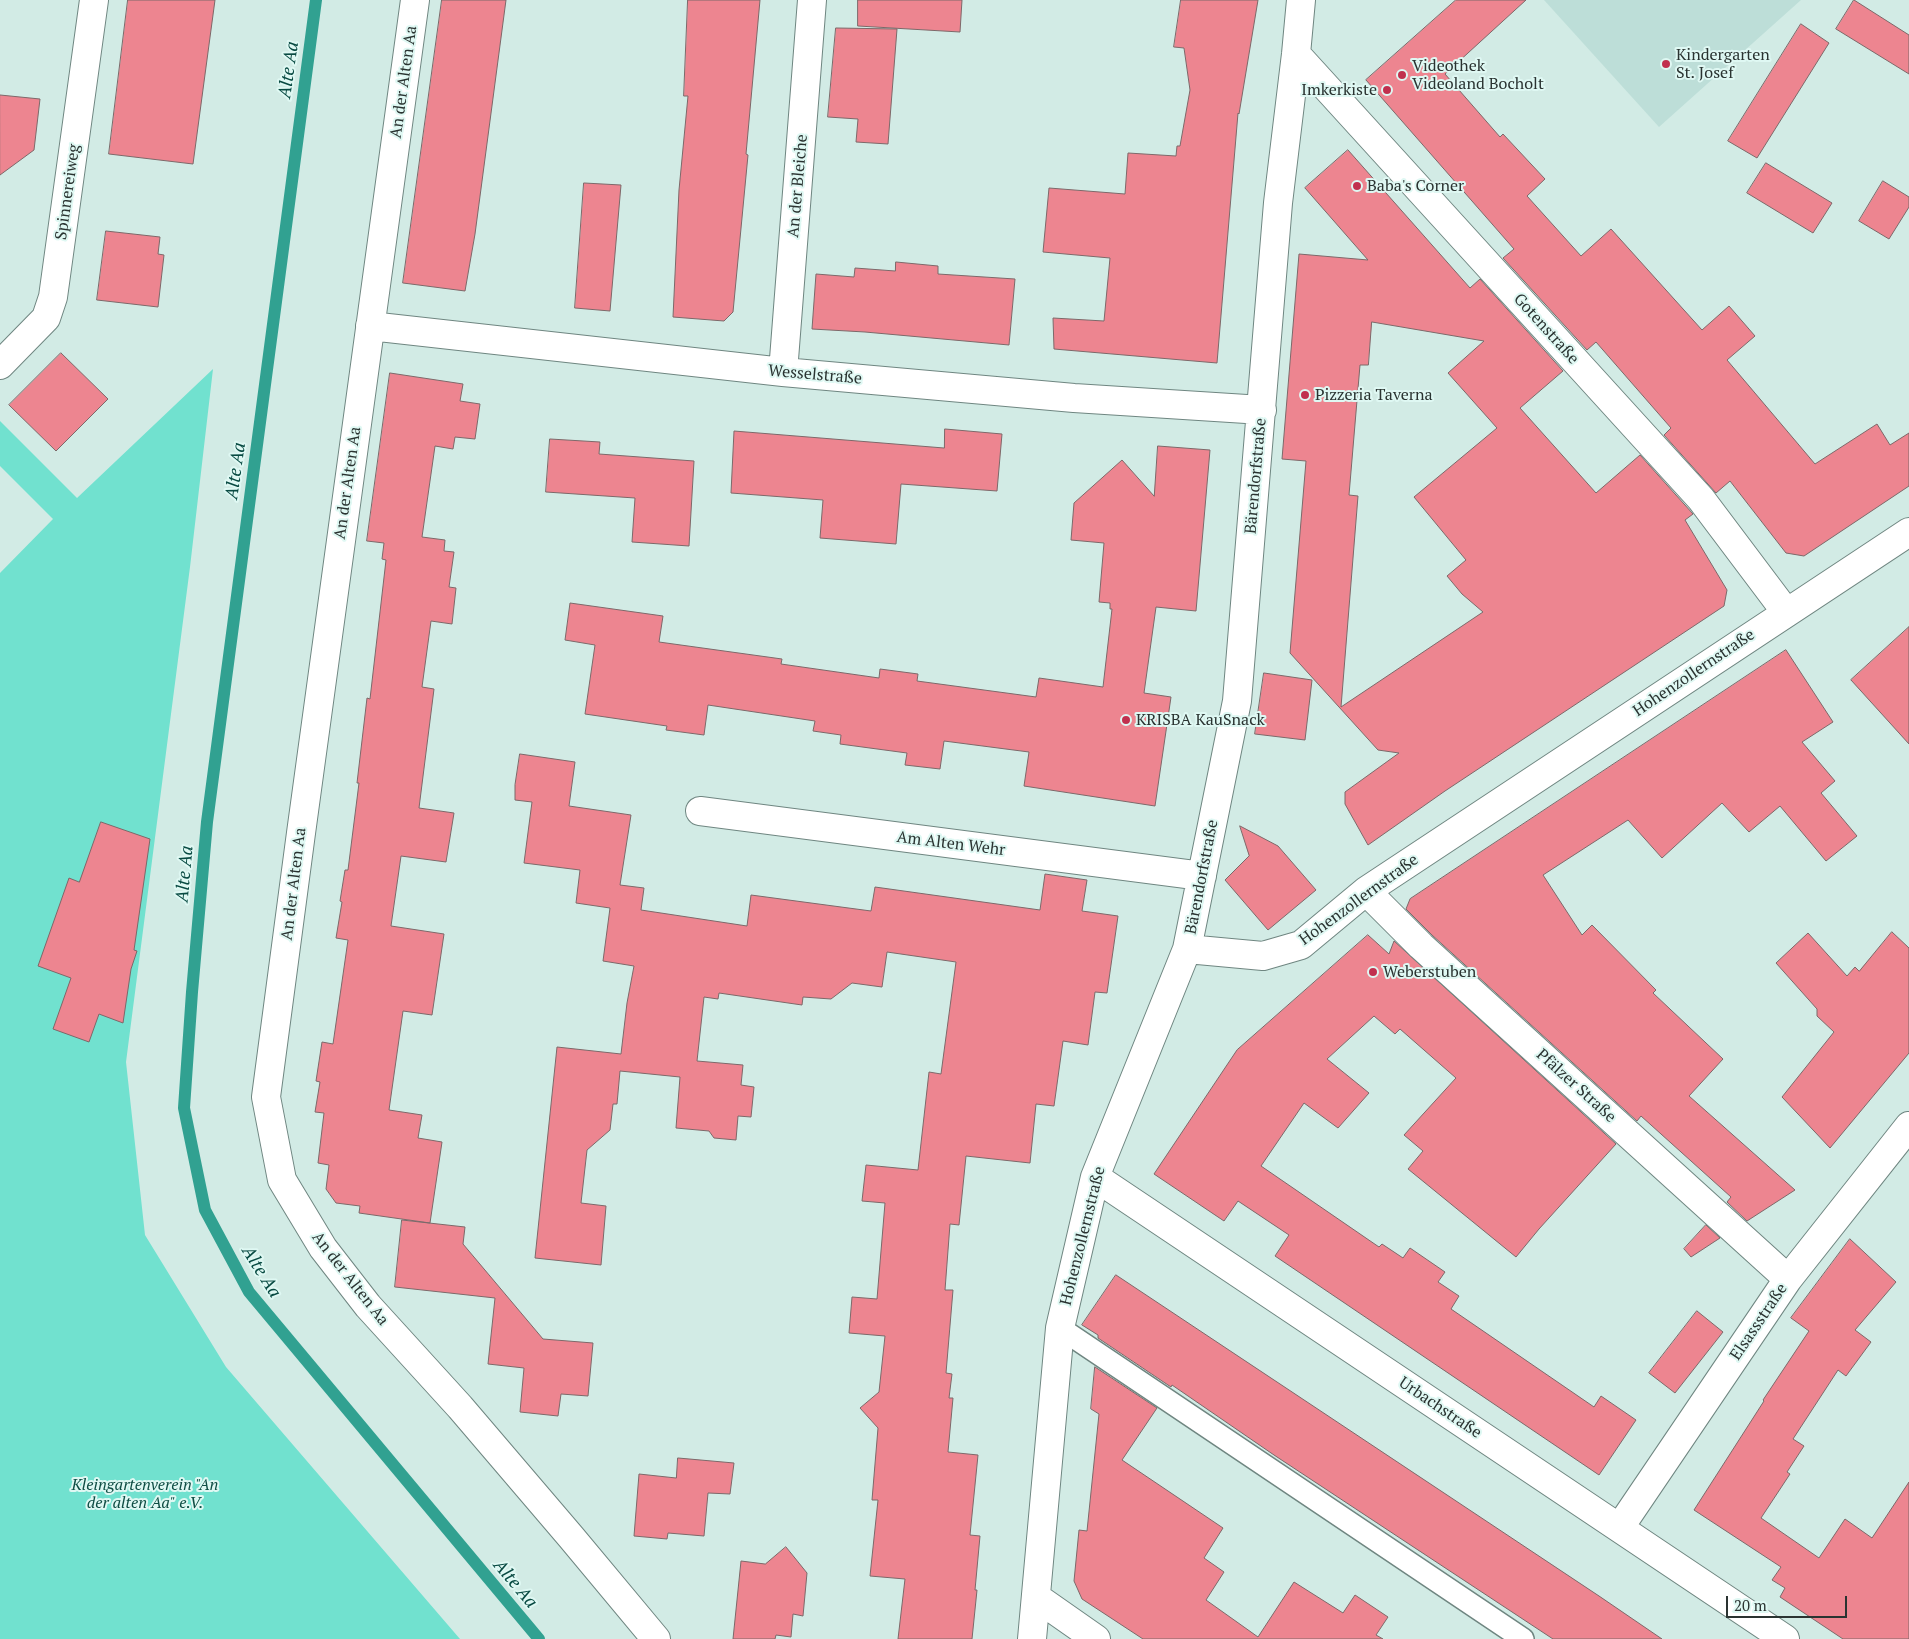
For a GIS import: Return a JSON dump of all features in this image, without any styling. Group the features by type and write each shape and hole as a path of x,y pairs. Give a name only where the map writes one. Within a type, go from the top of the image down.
{"street":[{"name":"Spinnereiweg","path":"0,365 46,318 53,297 94,0"},
{"name":"An der Alten Aa","path":"415,0 266,1097 282,1180 323,1248 368,1306 460,1407 572,1537 656,1639"},
{"name":"An der Bleiche","path":"782,372 812,0"},
{"name":"Bärendorfstraße","path":"1187,949 1237,701 1278,203 1301,0"},
{"name":"Gotenstraße","path":"1296,54 1701,499 1786,612"},
{"name":"Wesselstraße","path":"370,326 782,372 1074,398 1262,410"},
{"name":"Hohenzollernstraße","path":"1032,1639 1060,1328 1095,1177 1187,949 1263,956 1301,944 1366,891 1909,532"},
{"name":"Am Alten Wehr","path":"700,811 1202,876"},
{"name":"Pfälzer Straße","path":"1366,891 1421,946 1788,1279"},
{"name":"Elsassstraße","path":"1620,1527 1788,1279 1909,1126"},
{"name":"Urbachstraße","path":"1095,1177 1620,1527 1784,1639"},
{"path":"1036,1598 1096,1639"}],"lane":[{"path":"1060,1328 1523,1639"}],"shaded area":[{"name":"Kindergarten St. Josef","path":"1544,0 1801,0 1659,127"}],"green space":[{"name":"Kleingartenverein \"An der alten Aa\" e.V.","path":"213,369 190,567 126,1062 145,1235 226,1367 460,1639 0,1639 0,573 53,519 0,466 0,421 77,498"}],"building":[{"path":"128,0 215,0 193,164 109,154"},
{"path":"442,0 506,0 475,234 465,291 403,283"},
{"path":"688,0 760,0 733,312 724,321 673,317 679,190 688,96 684,96"},
{"path":"858,0 962,0 960,32 858,26"},
{"path":"1181,0 1258,0 1238,113 1217,363 1054,349 1053,318 1104,321 1110,258 1043,252 1049,188 1125,194 1128,153 1176,156 1177,146 1180,146 1190,90 1184,48 1174,47"},
{"path":"1456,0 1526,0 1445,74 1500,137 1503,134 1545,179 1527,196 1581,256 1611,229 1702,330 1729,306 1755,336 1727,360 1815,464 1877,424 1890,445 1909,433 1909,486 1804,556 1786,553 1730,481 1716,493 1664,435 1671,428 1596,342 1587,350 1503,258 1514,249 1366,80"},
{"path":"1854,0 1909,35 1909,74 1836,29"},
{"path":"1801,24 1829,43 1757,158 1728,141"},
{"path":"836,28 897,29 888,144 856,142 858,119 828,117"},
{"path":"0,95 40,99 34,150 0,175"},
{"path":"1348,150 1470,288 1480,279 1563,371 1520,408 1596,493 1640,455 1693,514 1685,520 1727,590 1724,606 1445,791 1368,845 1345,804 1345,792 1399,753 1378,750 1290,653 1306,461 1282,459 1299,254 1368,260 1305,188","holes":["1372,322 1484,341 1448,373 1497,428 1414,497 1466,560 1447,576 1462,594 1483,612 1341,707 1358,496 1349,495 1360,365 1368,365"]},
{"path":"1766,163 1832,203 1813,233 1747,193"},
{"path":"1883,181 1909,197 1909,207 1889,239 1859,221"},
{"path":"584,183 621,185 610,311 575,308"},
{"path":"106,231 160,237 158,254 164,255 158,307 97,300"},
{"path":"896,262 938,266 938,274 1015,279 1009,345 812,329 816,274 854,277 855,268 895,271"},
{"path":"61,353 108,399 56,451 9,405"},
{"path":"390,373 463,384 460,401 480,404 475,439 455,437 453,449 435,446 422,537 445,540 444,551 454,552 449,587 456,588 452,624 431,621 422,687 434,689 419,808 454,813 446,862 401,856 391,926 444,934 432,1015 403,1011 389,1110 422,1115 418,1138 442,1142 430,1223 359,1213 360,1206 336,1203 326,1189 329,1165 318,1163 324,1113 315,1112 320,1082 316,1081 322,1042 333,1044 348,940 336,938 345,870 348,870 367,698 370,699 386,560 382,559 384,543 367,541"},
{"path":"945,429 1002,434 997,491 901,484 896,544 820,538 823,500 731,493 734,431 944,448"},
{"path":"550,439 600,442 599,454 694,461 689,546 632,542 635,498 546,492"},
{"path":"1158,446 1210,450 1196,611 1156,607 1144,693 1171,697 1155,806 1024,786 1029,752 944,741 940,769 905,765 907,753 840,744 841,735 813,731 815,721 708,705 704,735 666,730 667,726 585,714 595,645 565,640 570,603 663,616 659,642 782,659 781,664 879,678 880,669 918,674 917,681 1036,697 1039,678 1103,687 1112,609 1110,609 1110,603 1099,602 1104,543 1071,540 1074,503 1122,460 1154,496"},
{"path":"1909,627 1909,744 1851,680"},
{"path":"1786,650 1833,722 1802,742 1835,781 1821,793 1857,836 1826,861 1780,806 1749,832 1722,803 1662,858 1628,820 1543,875 1582,935 1592,925 1656,990 1653,993 1723,1059 1689,1096 1795,1190 1747,1221 1727,1202 1731,1197 1641,1116 1637,1121 1432,935 1406,909 1410,899"},
{"path":"1264,673 1312,680 1305,740 1255,734"},
{"path":"520,754 575,762 569,806 631,815 620,885 644,888 641,910 747,926 751,895 871,911 875,887 1040,910 1045,874 1087,880 1082,911 1118,916 1107,993 1095,992 1088,1045 1063,1041 1054,1106 1036,1104 1030,1163 966,1156 959,1225 950,1224 945,1290 953,1290 946,1373 952,1374 949,1398 953,1398 948,1452 978,1455 970,1535 980,1536 972,1639 898,1639 905,1579 870,1576 878,1500 872,1500 878,1428 860,1408 879,1392 885,1336 849,1333 852,1297 877,1299 885,1203 862,1201 866,1165 918,1170 929,1072 941,1074 956,962 887,952 882,987 852,983 831,999 803,997 802,1005 719,993 718,999 704,997 697,1061 743,1065 741,1085 754,1087 751,1117 738,1116 736,1140 714,1138 709,1131 676,1128 680,1077 620,1071 617,1104 613,1104 610,1130 587,1150 581,1203 606,1206 601,1265 535,1258 557,1047 621,1054 627,1003 634,966 603,961 610,908 576,903 580,870 524,863 532,802 515,800 515,785"},
{"path":"101,822 150,839 134,950 137,951 131,969 123,1023 99,1014 89,1042 53,1029 71,978 38,966 69,878 79,882"},
{"path":"1240,826 1278,846 1316,890 1268,930 1225,880 1249,856"},
{"path":"1892,932 1909,948 1909,1053 1830,1148 1782,1097 1834,1032 1817,1016 1817,1009 1776,963 1808,933 1847,976 1855,967 1859,971"},
{"path":"1368,935 1389,954 1394,941 1616,1144 1516,1257 1408,1169 1423,1151 1404,1135 1456,1078 1400,1029 1395,1034 1374,1016 1327,1059 1369,1093 1338,1128 1304,1103 1261,1166 1379,1247 1382,1244 1403,1258 1410,1248 1445,1272 1438,1282 1459,1296 1451,1309 1594,1407 1601,1396 1636,1420 1599,1475 1275,1256 1289,1235 1238,1201 1224,1221 1154,1174 1237,1050"},
{"path":"402,1220 465,1227 463,1244 543,1339 593,1343 588,1396 561,1394 558,1416 520,1412 524,1368 488,1364 495,1298 395,1287"},
{"path":"1706,1225 1720,1238 1691,1257 1684,1249"},
{"path":"1850,1239 1896,1282 1855,1330 1871,1342 1846,1376 1838,1370 1793,1439 1804,1446 1787,1472 1790,1474 1761,1518 1819,1558 1845,1519 1872,1538 1909,1482 1909,1639 1843,1639 1780,1597 1785,1588 1772,1580 1781,1567 1694,1510 1809,1331 1791,1318"},
{"path":"1116,1275 1662,1639 1553,1639 1274,1455 1172,1385 1171,1387 1098,1338 1098,1335 1082,1325"},
{"path":"1697,1311 1723,1332 1675,1393 1649,1373"},
{"path":"1095,1367 1157,1408 1122,1460 1223,1528 1204,1558 1224,1572 1206,1600 1258,1637 1294,1582 1343,1613 1355,1595 1388,1617 1376,1635 1383,1639 1143,1639 1082,1599 1074,1581 1079,1530 1087,1531 1099,1414 1091,1409"},
{"path":"678,1458 734,1463 730,1494 708,1493 704,1536 668,1533 667,1539 634,1536 639,1474 676,1478"},
{"path":"786,1547 807,1573 803,1616 793,1614 791,1637 776,1635 775,1639 733,1639 741,1561 765,1564"}],"waterway":[{"name":"Alte Aa","path":"316,0 207,822 184,1108 205,1210 249,1292 539,1639"}],"place":[{"name":"Kindergarten St. Josef","path":"1666,64"},
{"name":"Videothek Videoland Bocholt","path":"1402,75"},
{"name":"Imkerkiste","path":"1387,90"},
{"name":"Baba's Corner","path":"1357,186"},
{"name":"Pizzeria Taverna","path":"1305,395"},
{"name":"KRISBA KauSnack","path":"1126,720"},
{"name":"Weberstuben","path":"1373,972"}]}
